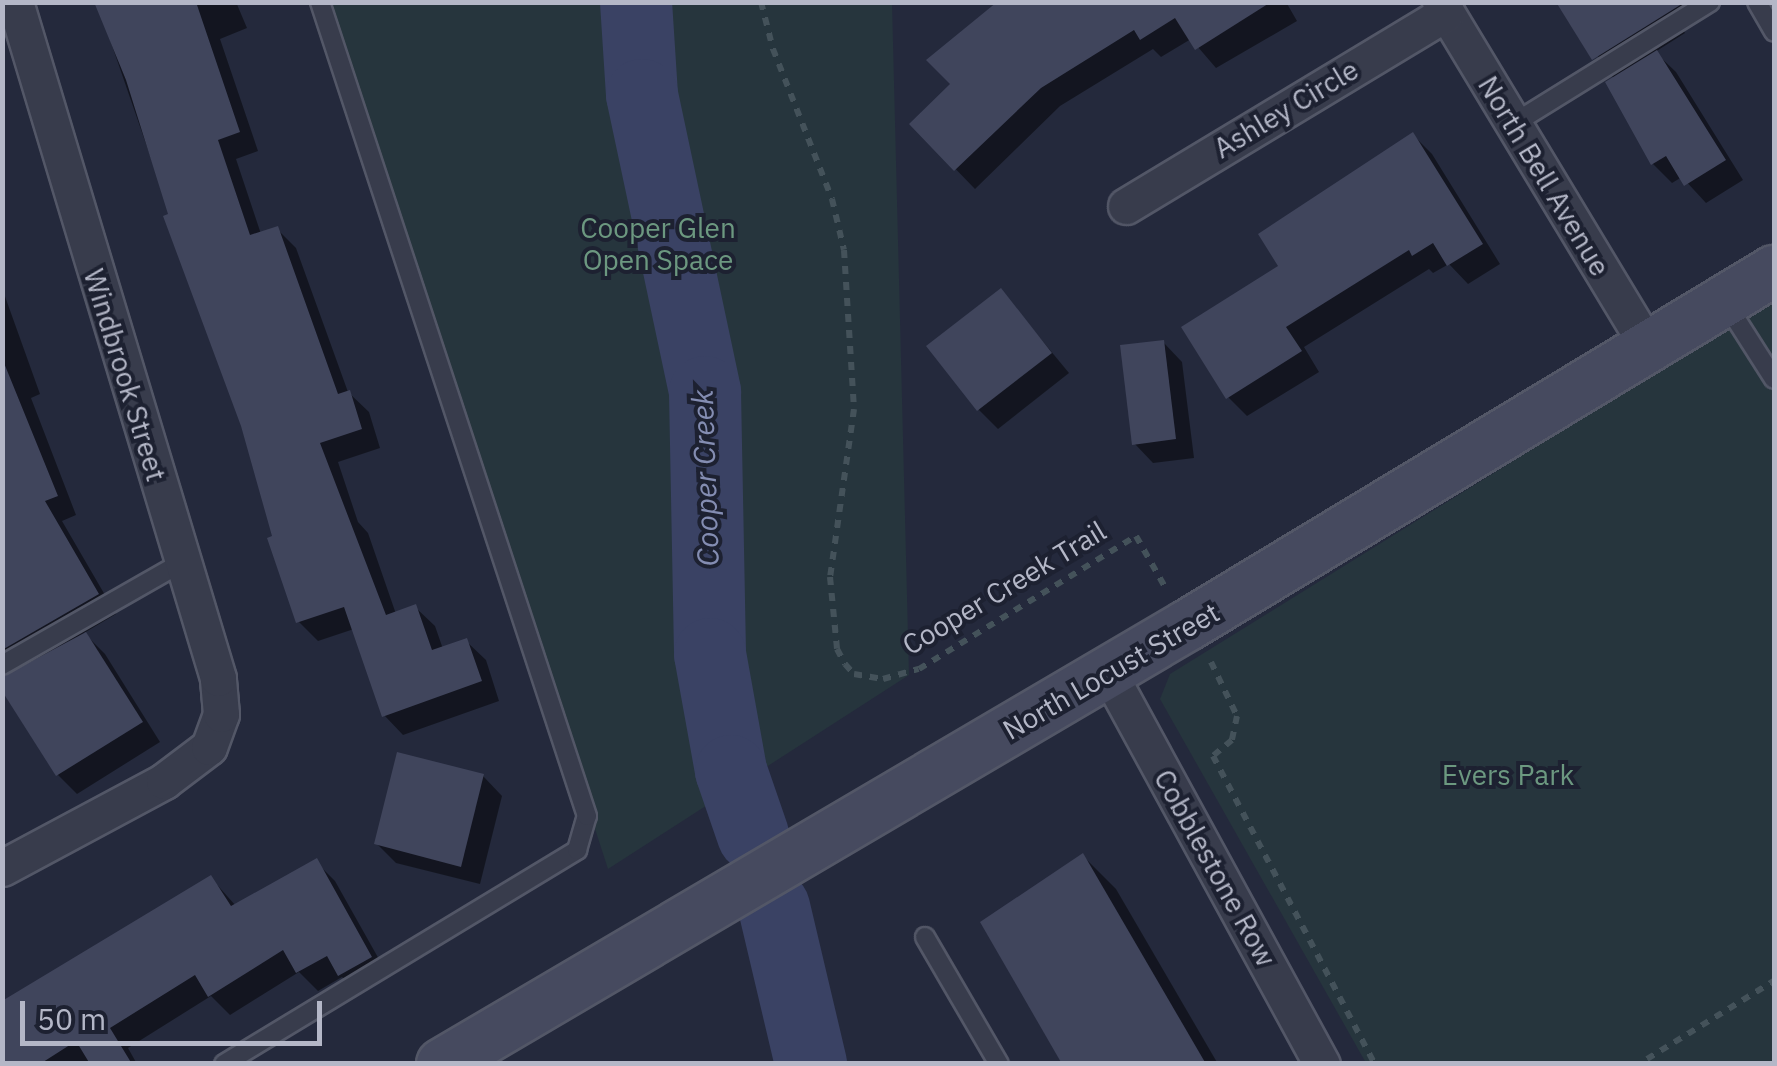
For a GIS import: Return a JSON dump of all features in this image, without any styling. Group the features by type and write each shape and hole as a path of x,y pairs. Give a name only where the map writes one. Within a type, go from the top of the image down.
{"main road":[{"name":"North Locust Street","path":"442,1064 1108,672 1774,270"}],"street":[{"name":"Windbrook Street","path":"5,866 164,781 209,747 221,714 218,678 14,2"},
{"name":"North Bell Avenue","path":"1443,8 1649,348"},
{"name":"Ashley Circle","path":"1126,206 1443,8"},
{"name":"Cobblestone Row","path":"1108,672 1322,1064"}],"lane":[{"path":"224,1064 576,850 588,816 320,2"},
{"path":"1513,124 1710,2"},
{"path":"1757,2 1774,32"},
{"path":"1725,301 1774,380"},
{"path":"2,665 181,563"},
{"path":"925,937 999,1064"}],"path":[{"name":"Cooper Creek Trail","path":"762,2 773,49 832,199 844,250 854,409 830,578 837,648 844,664 854,674 883,679 919,668 1136,536 1173,601"},
{"path":"1202,648 1237,716 1232,740 1213,756 1376,1064"},
{"path":"1646,1060 1774,981"}],"green space":[{"name":"Cooper Glen Open Space","path":"328,3 892,3 909,675 608,869"},
{"name":"Evers Park","path":"1774,299 1774,1063 1366,1063 1160,699 1170,674"}],"building":[{"path":"94,2 196,2 240,132 218,140 250,235 278,226 338,394 350,390 362,429 320,443 386,615 416,604 432,650 467,638 482,681 382,717 344,607 296,623 267,538 272,536 241,426 163,216 168,214 126,80"},
{"path":"997,2 1271,2 1195,50 1175,18 1140,40 1134,30 1041,88 954,171 909,124 950,84 926,60"},
{"path":"1556,2 1685,2 1592,60"},
{"path":"1657,50 1726,160 1684,186 1666,156 1651,165 1605,82"},
{"path":"1413,132 1483,244 1447,266 1433,243 1412,256 1409,250 1286,327 1302,351 1226,399 1181,327 1278,266 1258,234"},
{"path":"1001,288 1052,353 977,411 926,346"},
{"path":"1164,340 1176,439 1132,445 1120,345"},
{"path":"2,358 58,496 45,501 99,594 2,650"},
{"path":"86,632 143,722 56,776 2,691 2,677"},
{"path":"397,752 484,774 461,867 374,844"},
{"path":"1083,853 1206,1064 1062,1064 980,922"},
{"path":"317,858 372,957 338,976 327,956 296,973 283,950 208,997 195,975 110,1028 132,1064 90,1064 76,1041 40,1064 2,1064 2,1001 211,875 231,906"}],"waterway":[{"name":"Cooper Creek","path":"636,2 642,95 705,392 710,654 731,771 753,835"},
{"name":"Cooper Creek","path":"774,907 811,1064"}]}
